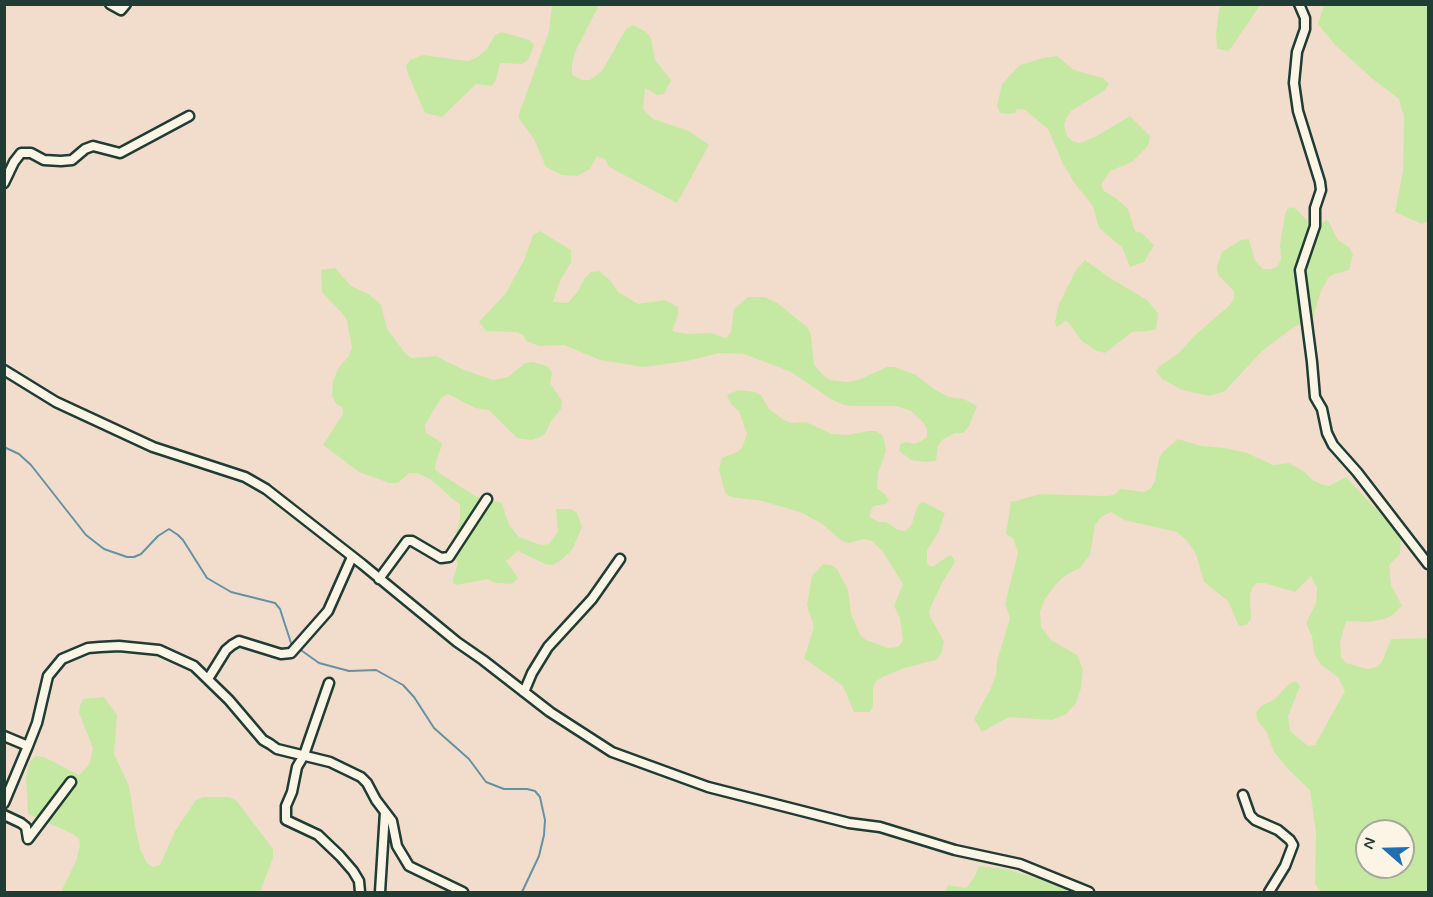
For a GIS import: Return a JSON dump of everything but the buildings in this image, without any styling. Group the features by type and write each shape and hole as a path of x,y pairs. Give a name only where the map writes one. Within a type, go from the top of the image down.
{"street":[{"path":"110,4 121,10 126,4"},
{"path":"1299,4 1305,18 1305,29 1297,51 1294,83 1298,111 1321,190 1315,208 1315,226 1300,270 1315,398 1322,409 1327,433 1333,445 1357,472 1428,564"},
{"path":"4,183 21,153 31,153 44,160 61,161 72,160 85,149 93,146 120,153 189,116"},
{"path":"4,370 56,402 153,447 219,468 266,489 457,642 550,712 612,752 647,767 762,802 880,827 955,850 1020,864 1089,892"},
{"path":"379,579 406,541 412,541 441,558 449,557 487,499"},
{"path":"208,679 226,650 239,641 281,654 291,653 328,611 352,557"},
{"path":"524,692 529,678 548,647 592,599 620,559"},
{"path":"4,803 37,723 48,676 62,659 88,648 119,646 159,650 194,666 246,718 263,740 277,749 330,762 361,777 392,821 397,846 409,866 463,892"},
{"path":"329,683 304,755 297,767 292,792 286,806 286,820 318,836 340,856 359,881 360,892"},
{"path":"4,736 28,746"},
{"path":"4,815 26,827 28,839 71,782"},
{"path":"1243,795 1250,815 1255,820 1278,830 1293,845 1285,866 1269,892"},
{"path":"380,892 385,812"}],"green space":[{"path":"552,5 599,5 575,52 572,65 572,75 582,80 590,80 602,71 626,29 633,25 646,32 651,38 655,60 671,80 664,94 657,95 645,88 643,109 653,119 689,131 709,145 677,203 609,167 606,160 597,156 590,169 577,176 562,175 546,167 534,139 518,117 549,31"},
{"path":"1222,5 1260,5 1229,51 1217,49 1216,34 1219,9"},
{"path":"1324,5 1428,5 1428,221 1422,224 1395,212 1403,171 1404,117 1399,99 1335,45 1318,24"},
{"path":"501,32 530,40 534,46 528,60 522,64 500,63 496,80 492,86 476,84 442,117 425,113 408,74 406,66 410,60 423,55 468,61 487,49 494,36"},
{"path":"1057,56 1074,70 1103,78 1109,84 1105,90 1071,111 1067,117 1064,125 1067,136 1072,141 1080,143 1095,137 1130,116 1150,136 1149,144 1132,162 1110,171 1101,185 1104,191 1128,209 1135,231 1142,233 1154,245 1144,262 1130,267 1122,247 1099,228 1093,206 1075,184 1063,164 1048,129 1025,110 1017,109 1015,113 1000,113 997,106 1002,84 1020,65"},
{"path":"1294,207 1307,220 1308,228 1317,227 1326,220 1329,222 1338,240 1350,248 1353,255 1349,270 1328,278 1321,291 1313,317 1291,329 1261,352 1225,391 1210,396 1182,390 1162,379 1156,371 1160,366 1179,353 1234,299 1234,291 1218,275 1217,267 1222,252 1241,240 1249,239 1255,261 1263,269 1278,266 1281,259 1280,245 1285,215 1287,209"},
{"path":"540,231 571,250 571,262 560,281 553,302 568,303 585,278 591,272 599,271 611,281 618,292 638,304 665,300 678,307 678,315 672,331 687,334 711,333 726,338 731,332 734,309 748,297 764,297 779,304 808,328 811,335 814,365 830,380 847,382 858,380 887,367 895,367 916,375 949,397 964,399 977,406 969,426 963,433 955,433 942,440 938,446 936,461 911,460 899,451 900,444 907,442 914,444 921,441 927,437 927,429 911,411 896,406 844,405 791,372 744,354 719,353 687,361 644,367 600,360 564,345 539,346 526,341 523,335 516,332 486,331 479,322 506,293 524,260 533,235"},
{"path":"1085,260 1147,300 1158,313 1156,329 1132,332 1105,353 1097,351 1082,341 1068,322 1065,321 1057,327 1055,323 1059,304 1076,270"},
{"path":"335,268 351,286 370,295 381,305 387,329 411,358 436,356 462,369 493,380 508,377 525,363 532,362 547,366 552,372 550,383 562,401 561,409 551,421 545,434 538,438 531,440 517,438 489,410 475,408 448,394 441,398 425,425 426,433 442,445 435,470 475,496 502,503 509,525 519,537 541,545 549,544 558,532 556,509 571,509 577,513 582,527 572,550 560,561 553,565 545,564 518,551 506,561 518,578 512,584 495,583 488,579 456,585 453,579 458,564 451,549 460,519 460,505 430,479 417,473 409,473 398,483 389,483 359,472 323,445 343,414 342,407 336,404 332,396 333,381 352,348 347,321 322,292 321,270"},
{"path":"738,390 755,392 762,396 769,409 792,423 806,422 832,434 847,435 876,431 883,436 886,451 878,473 877,488 886,495 889,501 873,506 869,517 905,531 911,526 918,505 923,502 945,513 938,533 927,550 927,563 930,566 934,566 948,556 952,556 955,562 929,611 944,642 941,654 936,660 904,668 876,681 873,689 873,706 870,712 854,712 843,686 804,658 814,627 807,605 812,576 823,564 837,569 848,590 851,614 860,635 866,640 888,648 898,647 903,641 900,618 894,606 903,584 883,552 872,541 865,539 848,543 842,541 821,523 800,512 762,501 731,497 725,493 719,469 722,458 742,448 747,434 739,411 731,404 727,395"},
{"path":"1178,439 1201,446 1247,453 1273,465 1289,463 1302,470 1314,481 1329,486 1346,477 1401,536 1400,554 1389,565 1391,585 1402,606 1384,619 1369,622 1346,621 1340,642 1341,657 1346,663 1368,669 1382,662 1391,639 1428,638 1428,892 1321,892 1315,884 1316,832 1310,790 1274,752 1266,731 1257,720 1256,712 1261,706 1274,700 1289,684 1296,681 1300,686 1288,716 1290,731 1308,746 1315,745 1345,691 1338,677 1321,665 1314,653 1312,636 1306,623 1316,603 1317,588 1311,576 1295,592 1257,583 1250,595 1251,619 1246,625 1239,626 1228,601 1204,582 1196,554 1177,532 1124,520 1111,512 1101,517 1095,525 1090,555 1080,568 1066,575 1055,585 1045,599 1040,612 1041,627 1051,640 1077,655 1083,669 1081,688 1076,703 1066,714 1052,720 1009,717 982,732 974,719 996,675 997,661 1010,618 1005,604 1018,553 1013,538 1006,534 1011,502 1041,494 1106,496 1114,495 1120,489 1145,492 1155,481 1159,458"},
{"path":"104,697 117,715 114,754 129,786 140,849 147,863 153,867 160,865 175,831 196,800 203,797 229,797 236,800 273,849 273,858 260,892 61,892 76,861 80,846 79,839 73,834 28,814 26,776 30,762 35,756 44,757 79,775 85,769 90,763 93,748 79,713 80,706 83,699"},
{"path":"979,866 1006,869 1071,892 945,892 948,885 966,888 974,878"}],"waterway":[{"path":"4,447 19,454 31,465 86,535 104,549 127,557 134,557 141,554 158,536 169,529 183,540 207,578 231,592 275,603 280,609 291,643 294,645"},
{"path":"298,648 319,663 349,671 376,670 403,685 414,697 434,728 469,759 486,782 504,789 535,791 540,797 545,820 544,835 539,856 522,892"}]}
